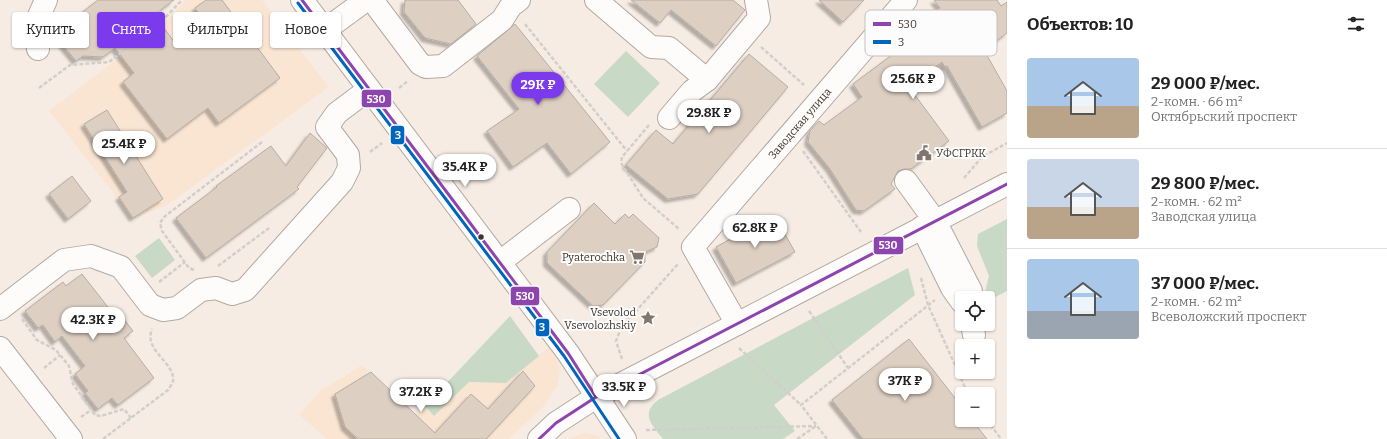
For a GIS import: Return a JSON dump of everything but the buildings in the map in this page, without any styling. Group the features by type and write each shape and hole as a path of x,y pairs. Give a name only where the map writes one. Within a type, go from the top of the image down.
{"street":[{"path":"38,50 35,25 46,0"},
{"path":"302,0 311,12"},
{"path":"341,18 366,0"},
{"path":"372,0 420,64 426,68 443,66 502,20 515,3"},
{"path":"596,0 651,47 669,48 707,80"},
{"path":"669,118 692,91 707,80 759,18 756,0"},
{"name":"Заводская улица","path":"897,10 906,0"},
{"path":"339,48 568,353 625,439"},
{"name":"Заводская улица","path":"695,245 865,48"},
{"path":"0,310 64,260 91,256 121,266 150,305 163,310 177,308 201,290 216,288 232,294 245,290 342,182 349,168 348,155 327,127 337,113 369,88"},
{"path":"906,181 929,224 971,291"},
{"path":"538,439 556,423 596,397 1007,184"},
{"path":"500,262 569,210"},
{"path":"695,245 737,324"},
{"path":"0,348 71,439"}],"path":[{"path":"165,18 182,0"},
{"path":"515,3 627,151"},
{"path":"746,34 820,100"},
{"path":"39,88 70,65 110,62 128,48"},
{"path":"618,353 616,340 621,328 695,245 643,198 621,164 622,157 650,124 669,118"},
{"path":"349,168 386,140"},
{"path":"200,272 189,268 162,231 160,223 164,217 262,142"},
{"path":"964,178 982,157 1007,143"},
{"path":"802,149 861,232"},
{"path":"212,271 274,224"},
{"path":"142,295 185,262"},
{"path":"921,277 928,306 965,387"},
{"path":"801,405 928,306 955,298"},
{"path":"104,439 168,390 173,380 171,371 152,346 151,332 163,310"},
{"path":"809,311 848,368"},
{"path":"21,318 38,340 56,350 69,366 73,384 96,415 101,416 124,409 131,418"},
{"path":"739,348 801,405 827,439"},
{"path":"42,370 60,355"},
{"path":"646,430 816,426"},
{"path":"797,439 816,426"},
{"path":"992,427 1001,439"}],"shaded area":[{"path":"186,0 262,0 271,12 270,12 270,48 299,48 329,87 166,206 133,218 49,111 132,48 165,48 165,22 173,14 173,48 262,48 262,12 174,12"},
{"path":"549,347 558,361 560,373 558,385 543,407 509,439 327,439 299,415 320,391 362,365 416,415 425,406 434,416 469,382 506,383"},
{"path":"584,433 599,436 601,439 568,439"}],"green space":[{"path":"626,51 660,83 628,117 594,84"},
{"path":"1007,219 1007,291 995,297 995,291 985,291 989,276 977,246 978,234"},
{"path":"159,238 175,260 152,278 135,256"},
{"path":"908,268 915,295 774,405 795,431 783,439 663,439 655,429 649,415 653,405 658,400"},
{"path":"510,316 539,356 506,383 469,382 434,416 425,406"}],"transit line":[{"name":"530","path":"302,0 568,353 596,397"},
{"name":"3","path":"298,3 564,356 619,439"},
{"name":"530","path":"539,439 556,423 596,397 1007,184"}],"place":[{"name":"УФСГРКК","path":"924,153"},
{"name":"Pyaterochka","path":"637,257"},
{"name":"Vsevolod Vsevolozhskiy","path":"648,318"}]}
